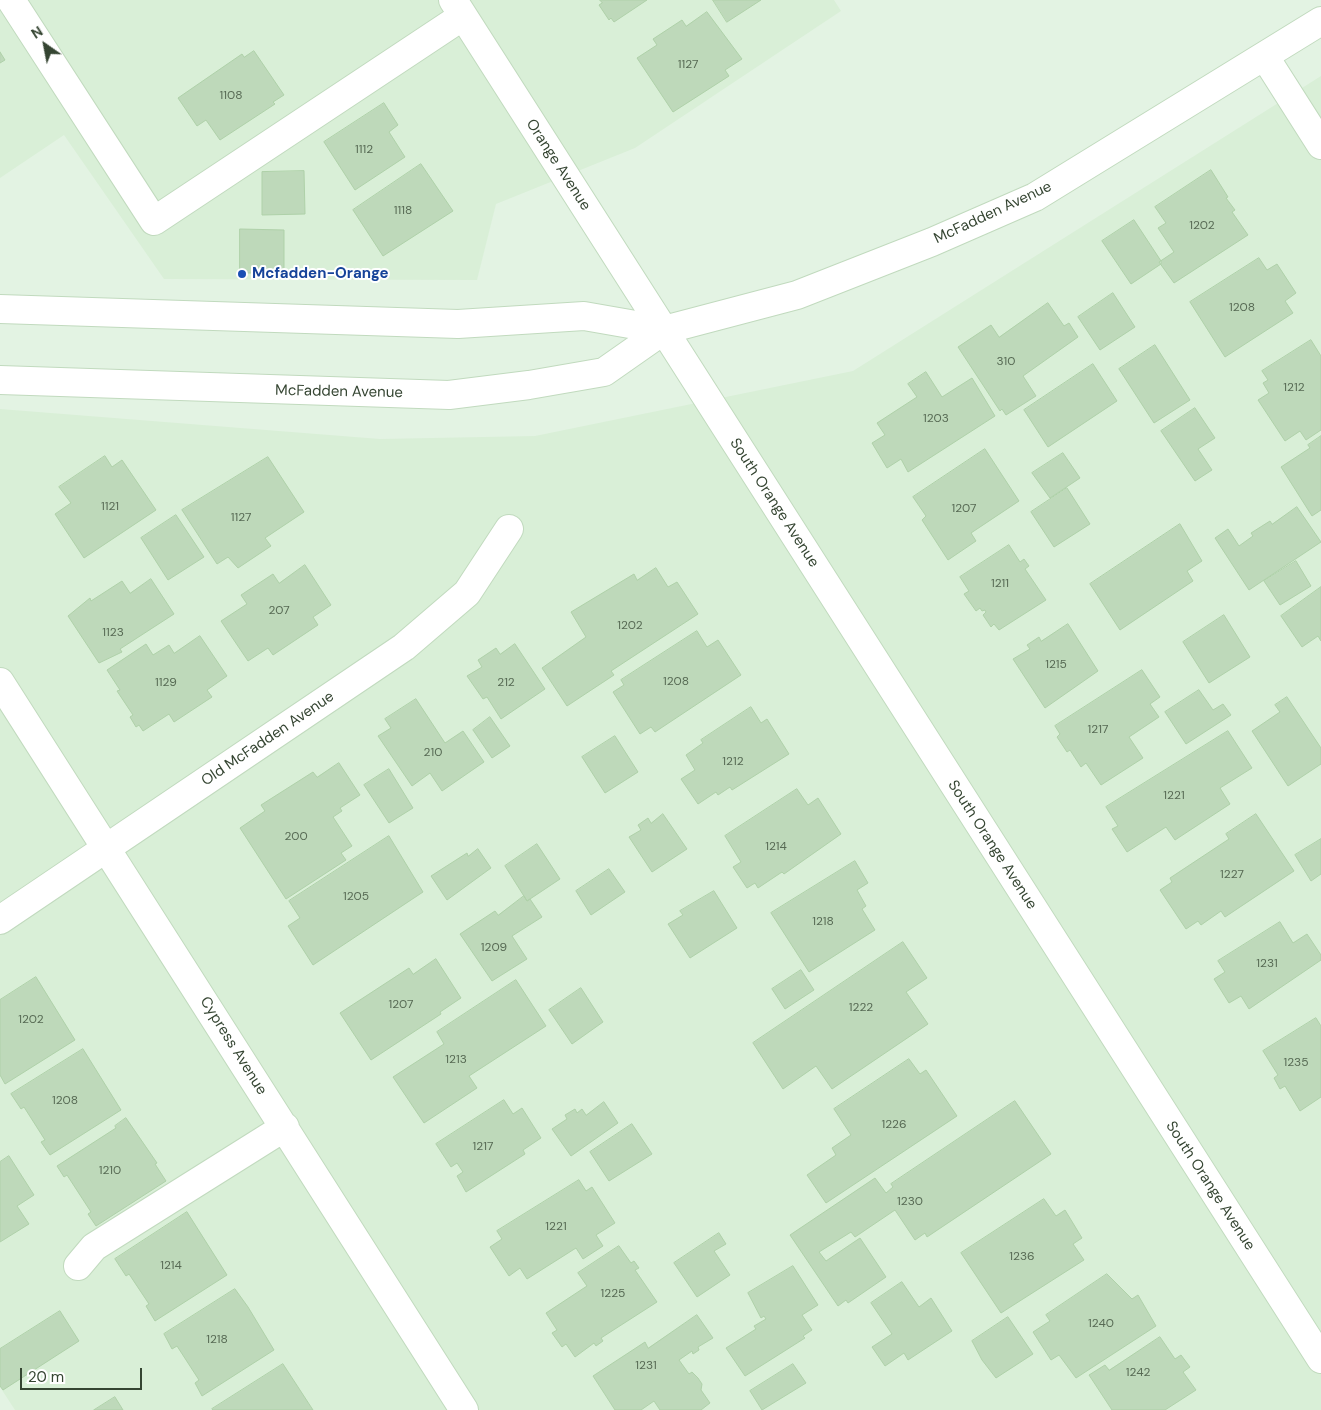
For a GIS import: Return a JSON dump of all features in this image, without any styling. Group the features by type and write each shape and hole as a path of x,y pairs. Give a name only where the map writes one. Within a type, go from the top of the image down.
{"street":[{"path":"11,0 154,221 458,8"},
{"name":"Orange Avenue","path":"458,8 664,330"},
{"name":"McFadden Avenue","path":"0,380 449,395 529,386 604,372 664,330 797,295 932,242 1035,197 1321,21"},
{"path":"1265,57 1321,145"},
{"name":"McFadden Avenue","path":"0,309 458,324 584,316 664,330"},
{"name":"South Orange Avenue","path":"664,330 1321,1359"},
{"name":"Old McFadden Avenue","path":"0,920 404,647 467,593 509,529"},
{"name":"Cypress Avenue","path":"0,682 107,847 464,1410"},
{"path":"78,1266 94,1246 285,1127"}],"shaded area":[{"path":"0,0 834,0 841,11 635,148 496,204 477,280 164,279 64,135 0,178"},
{"path":"1321,76 1321,1410 15,1410 0,1387 0,409 380,439 535,436 853,371"}],"building":[{"path":"600,0 647,0 614,22 611,18 609,20 599,5 602,3"},
{"path":"713,0 761,0 727,22"},
{"path":"707,12 742,59 725,70 729,76 673,112 637,58 657,45 653,39 682,20 686,26"},
{"path":"254,51 284,95 273,102 275,104 220,140 206,120 197,126 178,98 242,54 244,57"},
{"path":"0,52 5,60 0,63"},
{"path":"384,103 398,125 389,132 405,157 355,190 324,142"},
{"path":"421,164 453,211 383,256 353,210"},
{"path":"1211,170 1228,197 1226,198 1235,210 1232,212 1248,235 1174,283 1159,262 1174,252 1158,228 1166,223 1155,207"},
{"path":"304,171 305,214 262,215 262,172"},
{"path":"1134,220 1161,261 1161,264 1131,284 1102,241"},
{"path":"240,229 284,230 284,273 240,273"},
{"path":"1259,258 1267,270 1277,264 1296,293 1285,301 1293,313 1225,357 1190,302"},
{"path":"1113,293 1135,327 1100,350 1078,317"},
{"path":"1048,303 1064,326 1069,323 1078,337 1023,376 1036,396 1006,415 1002,409 1000,411 958,347 991,325 999,337"},
{"path":"1311,340 1321,356 1321,430 1306,440 1300,431 1285,441 1258,400 1269,393 1263,383 1268,380 1262,371"},
{"path":"1155,345 1190,400 1154,423 1119,369"},
{"path":"1093,364 1117,401 1048,447 1024,410"},
{"path":"926,372 942,397 972,378 995,416 908,472 901,459 887,468 872,443 885,435 877,423 917,397 908,384"},
{"path":"1195,408 1215,438 1198,449 1212,470 1195,481 1161,431"},
{"path":"1321,436 1321,510 1312,516 1281,467 1310,448 1308,445"},
{"path":"985,449 1019,501 971,533 976,541 948,560 922,520 926,516 913,497"},
{"path":"1063,453 1080,478 1050,498 1032,473"},
{"path":"105,456 112,467 122,460 156,510 84,558 55,514 71,503 59,487"},
{"path":"268,457 304,512 265,538 271,546 238,568 228,557 217,564 182,510"},
{"path":"1067,488 1090,524 1054,547 1031,512"},
{"path":"1297,507 1321,542 1249,590 1215,538 1228,529 1239,546 1253,536 1251,533 1270,521 1272,524"},
{"path":"176,515 204,557 168,580 141,538"},
{"path":"1180,524 1202,561 1187,571 1193,581 1120,630 1090,584"},
{"path":"1009,545 1020,562 1024,559 1029,566 1025,569 1046,600 999,630 994,624 991,627 983,615 986,612 985,610 982,611 980,608 976,611 964,594 969,591 960,577"},
{"path":"1296,561 1311,586 1280,605 1264,581"},
{"path":"305,565 331,605 313,617 318,625 273,655 268,648 248,661 221,621 247,604 241,595 273,574 279,583"},
{"path":"656,568 668,587 677,582 698,614 611,671 614,675 567,706 542,668 586,637 571,612 634,574 637,580"},
{"path":"151,579 174,614 120,649 122,652 99,663 68,616 90,598 91,601 122,581 130,593"},
{"path":"1321,587 1321,641 1318,636 1302,647 1281,616"},
{"path":"1224,615 1250,657 1209,683 1183,642"},
{"path":"1068,624 1098,671 1045,708 1013,659 1030,649 1027,645 1039,637 1041,641"},
{"path":"697,631 707,647 718,640 741,675 655,732 651,727 640,734 613,692 624,685 621,680"},
{"path":"200,636 227,676 207,690 212,697 174,722 169,714 143,731 139,725 136,727 130,717 133,715 117,691 120,690 107,670 146,644 153,655 169,645 174,653"},
{"path":"515,644 545,689 501,719 487,697 483,699 467,676 482,667 478,660 496,648 500,654"},
{"path":"1142,670 1160,697 1150,704 1159,717 1129,737 1143,758 1101,785 1086,763 1081,767 1070,750 1067,752 1057,737 1060,734 1055,726"},
{"path":"1199,690 1213,710 1223,704 1231,715 1186,744 1165,712"},
{"path":"1287,697 1321,748 1321,764 1288,786 1252,731 1280,712 1275,705"},
{"path":"416,699 445,743 463,731 484,762 442,791 430,773 412,786 378,736 391,728 385,719"},
{"path":"751,707 761,723 767,719 789,754 732,790 730,787 718,795 716,792 698,804 681,779 695,770 686,755 703,743 701,740"},
{"path":"490,717 510,746 492,758 473,730"},
{"path":"1228,731 1252,768 1220,788 1230,804 1175,840 1166,827 1127,852 1112,829 1118,826 1106,807"},
{"path":"615,736 638,772 605,793 582,757"},
{"path":"339,763 360,795 340,808 342,811 333,817 352,846 341,853 346,860 286,899 240,828 265,811 261,805 313,772 317,777"},
{"path":"389,769 413,808 389,823 364,785"},
{"path":"797,789 808,805 818,798 841,834 784,874 782,872 758,888 755,883 747,888 733,867 741,862 725,836"},
{"path":"663,814 687,849 652,872 629,837 641,830 638,825 648,818 651,823"},
{"path":"1256,814 1294,871 1225,917 1221,911 1201,925 1198,921 1186,929 1160,890 1172,882 1170,878 1229,839 1226,834"},
{"path":"389,836 423,892 313,965 288,926 300,918 289,901"},
{"path":"1321,839 1321,874 1311,881 1295,855"},
{"path":"537,844 560,879 527,901 505,866"},
{"path":"478,849 491,868 447,900 431,876 467,853 468,856"},
{"path":"855,861 868,883 857,890 866,906 862,909 875,930 809,972 771,913"},
{"path":"609,869 625,892 591,915 576,891"},
{"path":"714,891 737,928 690,958 668,924 683,915 680,911"},
{"path":"524,896 527,901 530,899 542,917 512,936 527,959 492,981 460,934 495,911 498,915"},
{"path":"1280,922 1293,943 1307,934 1321,955 1321,960 1249,1009 1241,996 1229,1003 1214,979 1225,972 1218,961"},
{"path":"903,942 927,978 906,992 928,1024 832,1089 816,1066 783,1089 753,1043"},
{"path":"436,959 461,998 440,1012 441,1014 371,1060 340,1013 409,968 413,974"},
{"path":"801,970 814,990 785,1009 772,989"},
{"path":"36,977 75,1040 5,1084 0,1075 0,1000"},
{"path":"516,980 546,1026 469,1076 477,1088 424,1123 393,1077 444,1044 437,1032"},
{"path":"581,988 603,1022 572,1044 549,1010"},
{"path":"1316,1018 1321,1026 1321,1097 1300,1111 1285,1086 1280,1089 1274,1078 1278,1075 1263,1051"},
{"path":"83,1049 121,1110 50,1155 41,1142 45,1140 24,1107 21,1109 11,1094"},
{"path":"909,1059 920,1074 926,1070 957,1116 826,1203 807,1175 836,1155 832,1148 851,1135 834,1109"},
{"path":"504,1100 513,1114 522,1108 541,1138 523,1150 525,1154 466,1192 457,1176 463,1172 457,1163 451,1167 436,1144"},
{"path":"1015,1101 1051,1154 927,1237 925,1233 915,1240 895,1210 855,1237 851,1232 819,1252 826,1261 860,1238 886,1277 848,1303 846,1300 838,1306 790,1235 875,1178 886,1193 893,1187 891,1184"},
{"path":"604,1102 618,1123 571,1156 552,1129 567,1119 565,1115 575,1109 577,1113 582,1109 586,1115"},
{"path":"126,1118 157,1163 155,1164 166,1181 96,1226 88,1214 91,1212 67,1175 64,1177 57,1166 116,1128 115,1126"},
{"path":"632,1124 652,1154 609,1181 590,1152"},
{"path":"9,1156 34,1195 17,1206 29,1224 0,1242 0,1162"},
{"path":"579,1180 586,1191 592,1187 615,1223 596,1235 603,1246 583,1259 576,1248 527,1279 520,1268 509,1276 490,1247 502,1239 497,1231"},
{"path":"1044,1199 1056,1216 1065,1210 1082,1238 1073,1244 1084,1260 1001,1313 961,1253"},
{"path":"187,1212 227,1275 155,1321 146,1306 149,1304 129,1274 126,1276 115,1259"},
{"path":"719,1233 726,1244 714,1251 730,1275 697,1297 674,1263"},
{"path":"619,1246 631,1263 634,1261 639,1268 635,1270 657,1302 601,1338 603,1341 596,1346 594,1343 575,1357 566,1344 562,1347 552,1333 557,1330 546,1313 587,1286 578,1273"},
{"path":"793,1266 818,1305 802,1315 812,1330 803,1336 805,1338 745,1376 726,1348 756,1329 754,1326 766,1319 764,1316 761,1318 748,1293"},
{"path":"1107,1274 1132,1299 1138,1295 1156,1326 1076,1378 1059,1355 1051,1360 1033,1332 1050,1321 1046,1315"},
{"path":"902,1282 919,1307 931,1298 952,1331 908,1360 904,1353 885,1366 872,1347 892,1334 871,1303"},
{"path":"235,1289 274,1350 202,1396 195,1383 199,1380 177,1346 172,1349 164,1334"},
{"path":"60,1311 79,1341 3,1390 0,1386 0,1349"},
{"path":"697,1315 713,1338 698,1347 699,1350 693,1354 692,1351 679,1360 689,1374 692,1372 698,1378 702,1384 701,1390 710,1403 701,1410 660,1410 654,1401 641,1410 615,1410 593,1376 645,1342 648,1348"},
{"path":"1008,1317 1033,1354 996,1378 982,1360 972,1341"},
{"path":"1160,1337 1175,1359 1181,1355 1190,1367 1183,1372 1196,1390 1165,1410 1112,1410 1089,1375 1105,1365 1109,1370"},
{"path":"283,1364 313,1410 212,1409"},
{"path":"793,1364 806,1383 762,1410 750,1391"},
{"path":"115,1397 123,1410 94,1410"}],"place":[{"name":"Mcfadden-Orange","path":"242,274"}]}
